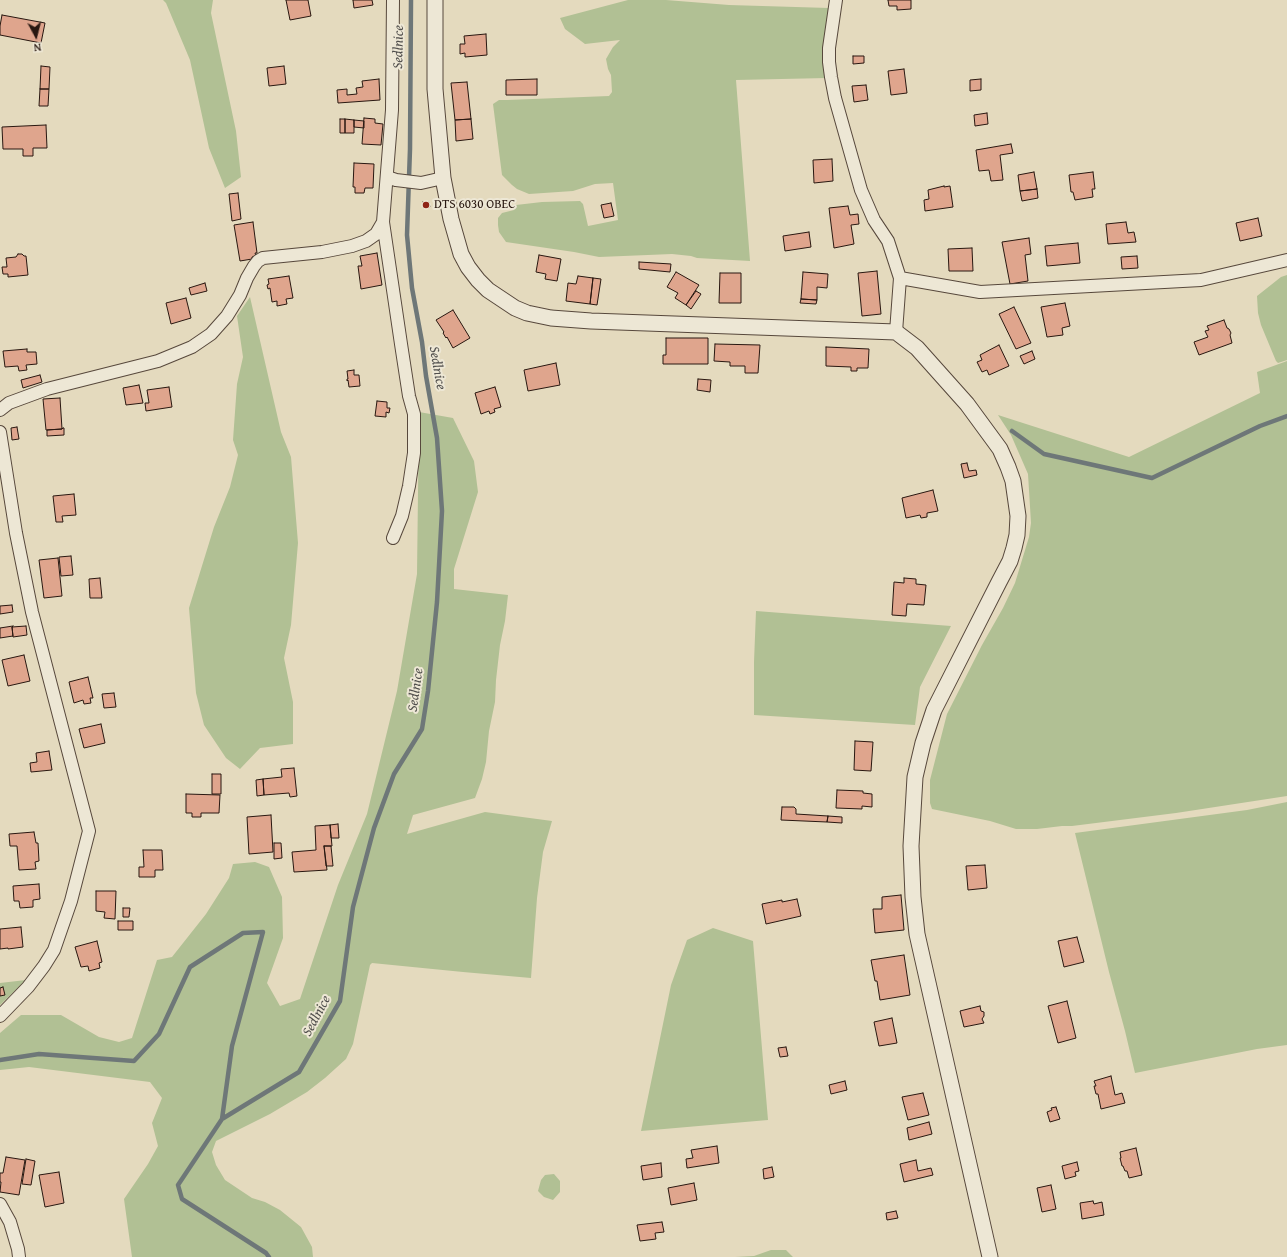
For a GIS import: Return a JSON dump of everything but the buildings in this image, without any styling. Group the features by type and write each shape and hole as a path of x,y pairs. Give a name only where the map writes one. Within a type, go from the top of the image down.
{"street":[{"path":"393,0 391,178 383,222 399,336 409,396 414,414 414,453 409,486 402,516 393,538"},
{"path":"435,0 435,89 443,178 451,219 461,254 468,267 488,290 515,308 527,313 551,318 896,332 917,348 966,404 1000,449 1008,467 1016,498 1018,516 1017,535 1010,560 934,710 914,777 911,846 913,897 917,934 990,1257"},
{"path":"836,0 829,48 829,62 835,98 861,190 874,220 888,241 900,278 896,332"},
{"path":"391,178 422,183 443,178"},
{"path":"0,410 9,403 47,389 158,360 192,347 211,334 227,316 240,296 247,278 258,261 263,258 322,252 352,246 366,241 376,234 383,222"},
{"path":"900,278 980,292 1201,280 1287,260"},
{"path":"0,432 16,533 32,612 88,831 71,900 54,950 28,987 0,1016"},
{"path":"0,1204 10,1222 19,1257"}],"green space":[{"path":"163,0 213,0 211,13 236,131 241,177 225,188 209,148 190,60 166,3"},
{"path":"628,0 666,0 729,5 829,8 825,44 827,78 736,80 750,261 697,258 672,254 599,257 506,242 499,232 498,218 502,213 514,210 516,205 542,202 580,201 583,204 588,226 618,220 613,183 595,184 573,191 529,194 512,185 502,175 493,104 499,100 609,96 612,92 611,75 606,59 613,47 620,40 585,44 565,29 560,18"},
{"path":"1287,275 1287,360 1278,363 1261,325 1258,313 1257,296 1281,277"},
{"path":"250,297 281,432 291,457 298,543 291,625 284,658 293,702 293,744 260,748 240,769 226,758 204,725 196,693 189,608 214,527 230,487 238,455 233,440 237,384 243,357 237,316"},
{"path":"1287,361 1287,796 1176,813 1037,829 1016,829 990,821 932,809 930,803 930,780 947,714 1015,583 1029,537 1031,523 1028,474 1011,435 998,415 1129,457 1260,393 1257,372"},
{"path":"419,412 453,418 474,461 478,492 454,569 454,589 508,595 500,645 495,702 489,731 486,762 475,798 413,815 407,834 485,812 552,821 543,852 537,898 531,978 372,963 370,965 353,1044 346,1059 307,1092 270,1114 216,1141 212,1152 216,1165 225,1180 252,1198 265,1202 280,1210 301,1227 312,1247 313,1257 132,1257 124,1199 148,1164 158,1146 152,1123 162,1098 150,1082 29,1067 0,1070 0,1033 21,1015 61,1015 99,1037 119,1042 132,1038 157,960 172,957 206,914 229,878 233,864 255,862 269,867 282,897 283,938 267,983 280,1006 300,999 338,885 367,814 397,691 417,574"},
{"path":"756,611 951,626 920,687 915,725 754,715"},
{"path":"1287,802 1287,1045 1257,1049 1135,1073 1075,833 1247,810"},
{"path":"713,928 753,941 768,1120 641,1131 671,985 687,940"},
{"path":"26,980 0,1005 0,983"},
{"path":"554,1174 560,1181 560,1192 553,1200 544,1197 538,1191 541,1180 545,1175"},
{"path":"771,1250 786,1250 793,1257 735,1257 754,1256"}],"waterway":[{"name":"Sedlnice","path":"269,1257 266,1253 182,1199 178,1185 222,1119 299,1072 340,1001 353,907 374,828 394,774 422,729 428,691 437,602 442,511 437,438 412,288 407,235 410,149 411,0"},
{"path":"1012,431 1044,454 1152,478 1260,426 1287,416"},
{"path":"0,1060 39,1054 134,1061 159,1034 190,967 243,933 263,932 232,1046 222,1119"}],"place":[{"name":"DTS 6030 OBEC","path":"426,205"}]}
